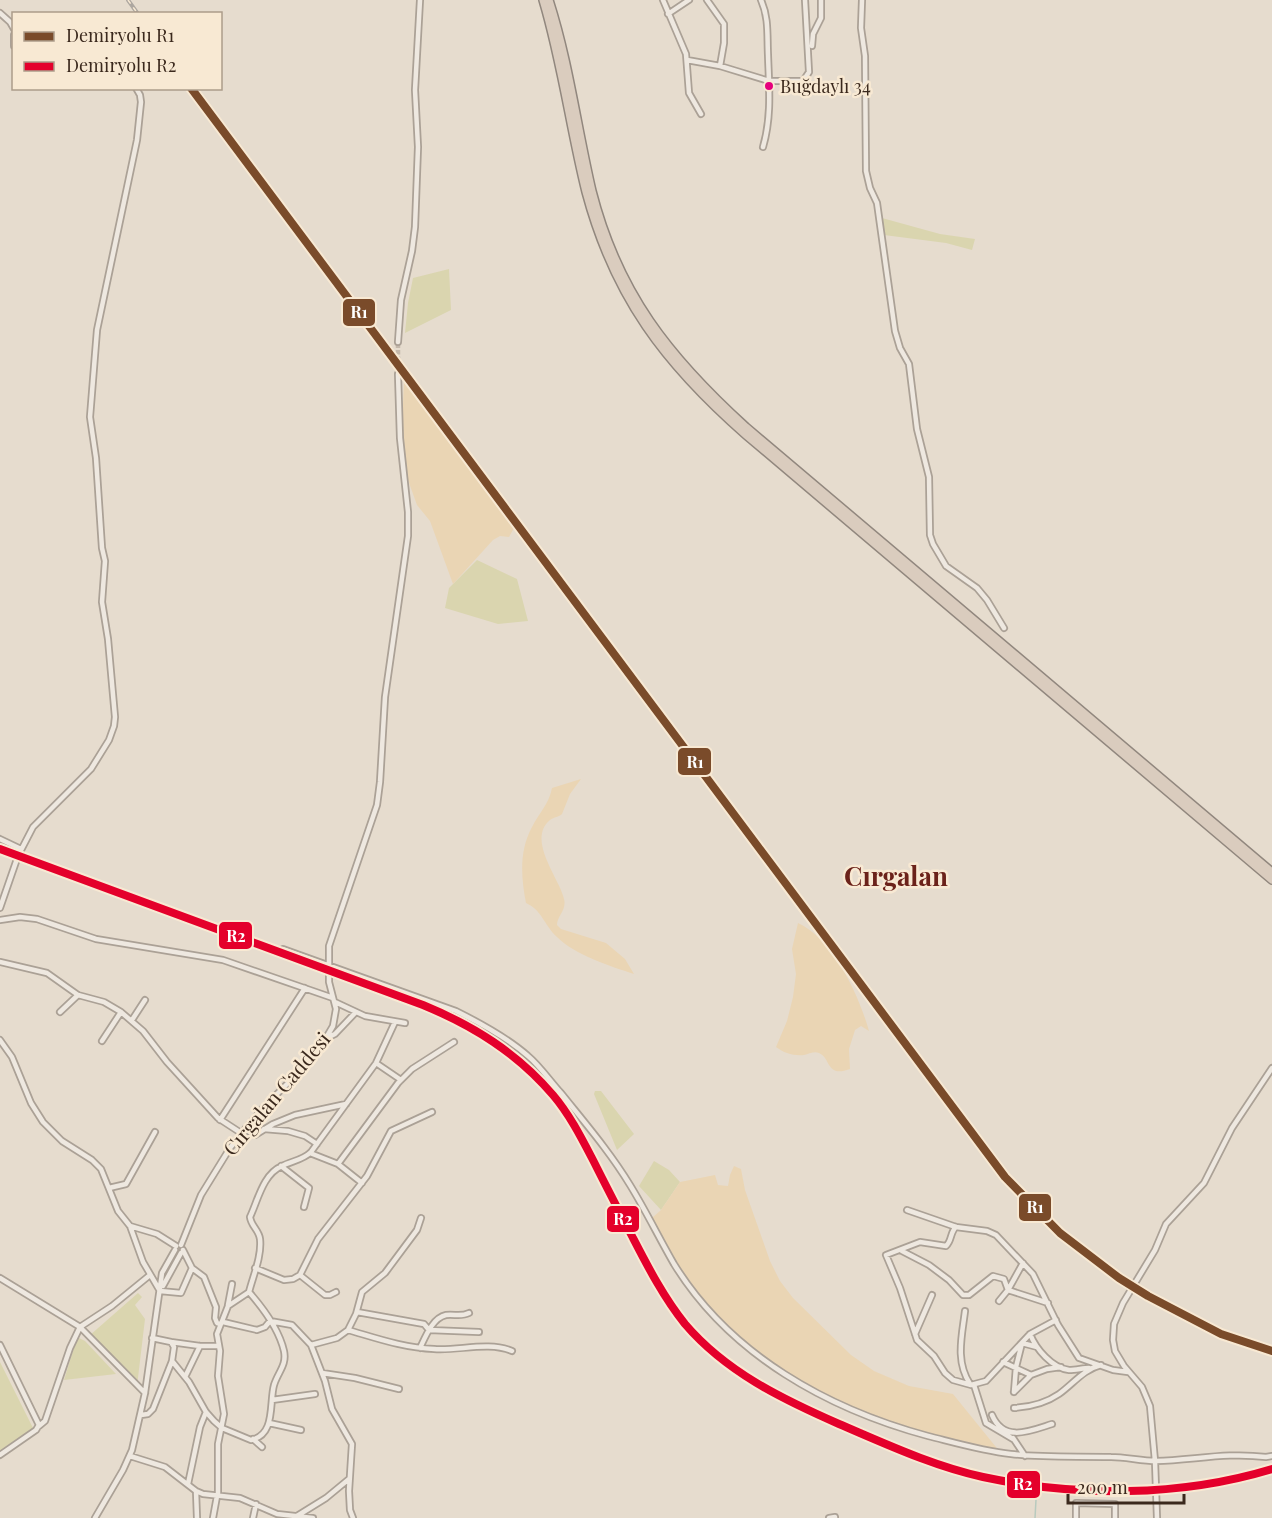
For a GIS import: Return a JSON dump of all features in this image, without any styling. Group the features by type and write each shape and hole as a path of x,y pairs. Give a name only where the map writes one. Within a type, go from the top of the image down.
{"highway":[{"path":"543,0 560,63 584,183 601,240 629,301 672,363 701,394 746,435 1272,880"},
{"path":"549,0 562,44 591,184 606,237 622,275 640,307 680,362 710,394 755,434 1272,872"}],"street":[{"path":"398,342 400,300 416,227 418,147 415,90 420,0"},
{"path":"663,0 684,48 689,93 701,114"},
{"path":"668,14 689,0"},
{"path":"707,0 724,24 724,43 720,66"},
{"path":"761,0 767,18 770,113 763,147"},
{"path":"687,60 720,66 769,81 805,80 809,74 805,0"},
{"path":"809,54 812,52 813,34 820,18 821,0"},
{"path":"862,0 866,171 877,203 895,331 900,348 909,364 919,440 929,477 932,540 943,562 977,588 993,607 1004,628"},
{"path":"0,13 12,26"},
{"path":"0,908 21,849 33,827 91,769 109,740 115,721 108,639 102,602 106,566 102,548 96,458 90,417 97,330 137,140 141,102 137,90"},
{"path":"330,964 329,946 375,814 381,781 385,697 409,530 400,444 398,374"},
{"path":"0,839 21,849"},
{"path":"0,920 20,917 38,919 96,939 223,960 305,988 334,1000 355,1013 405,1023"},
{"path":"283,949 456,1011 482,1025 528,1056 584,1121 614,1161 680,1273 705,1307 727,1330 792,1379 829,1400 896,1427 967,1447 1025,1456 1113,1457 1155,1461 1218,1455 1266,1458 1272,1456"},
{"path":"0,962 47,973 78,995 104,1002 121,1012 132,1020 220,1120 243,1131 255,1135 295,1115 346,1104"},
{"name":"Cırgalan Caddesi","path":"95,1518 130,1456 145,1393 160,1291 204,1188 243,1131 306,1065 326,1039 336,1016 329,982 330,964"},
{"path":"220,1120 305,988"},
{"path":"60,1012 78,995"},
{"path":"132,1020 145,1000"},
{"path":"102,1041 121,1012"},
{"path":"326,1039 335,1034 355,1013"},
{"path":"228,1306 249,1292 260,1238 250,1217 266,1179 281,1166 310,1153 376,1063 395,1022"},
{"path":"0,1040 15,1062 39,1116 62,1141 95,1162 103,1173 120,1215 130,1226 143,1262 160,1291 181,1293 192,1268"},
{"path":"338,1164 401,1080 454,1042"},
{"path":"376,1063 401,1080"},
{"path":"1157,1518 1155,1461 1149,1401 1139,1383 1117,1355 1113,1342 1114,1327 1120,1308 1155,1250 1168,1221 1204,1183 1232,1128 1272,1068"},
{"path":"255,1268 284,1280 300,1275 318,1239 372,1169 391,1131 432,1112"},
{"path":"264,1129 288,1131 305,1136 317,1144"},
{"path":"109,1188 126,1184 155,1132"},
{"path":"310,1153 338,1164 362,1183"},
{"path":"281,1166 308,1187 304,1207"},
{"path":"907,1210 956,1227 993,1234 1033,1274 1056,1320 1079,1358 1113,1370 1129,1372"},
{"path":"311,1346 337,1338 348,1330 357,1312 362,1292 385,1273 417,1230 421,1218"},
{"path":"130,1226 156,1234 179,1249 192,1268 204,1277 216,1307 215,1320 257,1330 265,1327 270,1321"},
{"path":"956,1227 946,1246 920,1242 902,1251 886,1255 903,1296 915,1335 920,1344 934,1356 948,1377 972,1385 989,1379 1030,1334 1056,1320"},
{"path":"902,1251 929,1265 949,1280 963,1295 969,1295 993,1276 1004,1279 1008,1290"},
{"path":"999,1301 1023,1263"},
{"path":"0,1455 45,1421 70,1348 80,1327 112,1306 150,1275"},
{"path":"300,1275 325,1295 332,1295 336,1292"},
{"path":"0,1278 80,1327 145,1393"},
{"path":"213,1518 217,1496 218,1444 224,1414 218,1376 217,1334 228,1306 232,1284"},
{"path":"1008,1290 1048,1303"},
{"path":"249,1292 281,1338 285,1358 274,1384 269,1423 262,1434 253,1439"},
{"path":"915,1335 932,1295"},
{"path":"965,1311 960,1359 964,1373 972,1385 986,1423 1013,1438"},
{"path":"357,1312 424,1324 429,1330 479,1332"},
{"path":"420,1348 429,1330 442,1317 470,1313"},
{"path":"270,1321 292,1325 311,1346 322,1373 332,1409 352,1444 350,1510 353,1518"},
{"path":"348,1330 404,1346 442,1350 494,1347 512,1351"},
{"path":"1030,1334 1037,1347 1061,1367 1071,1370 1102,1365"},
{"path":"152,1338 200,1346 219,1346"},
{"path":"141,1415 148,1414 152,1410 172,1361 174,1347 171,1342"},
{"path":"1022,1343 1037,1347"},
{"path":"1022,1343 1016,1367 1014,1392 1031,1376 1047,1369 1061,1367"},
{"path":"0,1345 39,1426"},
{"path":"185,1377 200,1346"},
{"path":"172,1361 185,1377 206,1412 222,1428 253,1439 262,1447"},
{"path":"1003,1362 1031,1376"},
{"path":"1014,1408 1031,1406 1053,1398 1091,1368"},
{"path":"322,1373 355,1378 399,1389"},
{"path":"272,1400 315,1394"},
{"path":"188,1484 200,1427 206,1412"},
{"path":"992,1415 998,1425 1010,1433 1025,1456"},
{"path":"269,1423 301,1430"},
{"path":"1010,1433 1023,1433 1052,1424"},
{"path":"130,1456 165,1467 196,1491 240,1498 277,1514 313,1518"},
{"path":"296,1517 350,1479"},
{"path":"196,1491 197,1518"},
{"path":"1076,1518 1076,1503 1088,1503 1115,1504 1115,1518"},
{"path":"253,1518 256,1504"}],"shaded area":[{"path":"882,218 940,234 975,239 972,250 946,243 884,235"},
{"path":"449,269 451,310 405,333 413,278"},
{"path":"477,560 517,579 528,621 498,624 445,608 449,588"},
{"path":"595,1091 601,1091 634,1134 617,1150 594,1094"},
{"path":"654,1161 669,1170 680,1182 661,1210 639,1186"},
{"path":"138,1293 142,1297 135,1305 145,1319 137,1386 89,1336"},
{"path":"79,1338 85,1341 116,1374 64,1380 76,1341"},
{"path":"0,1362 34,1430 0,1453"}],"sand":[{"path":"404,381 514,528 509,537 500,536 493,540 453,584 430,521 417,505 408,480 402,429"},
{"path":"581,779 570,794 562,814 550,820 544,828 542,838 546,860 565,903 557,925 561,929 606,943 625,959 634,974 573,949 557,937 536,910 526,903 522,864 528,836 552,788"},
{"path":"798,923 811,931 833,955 851,985 865,1017 869,1031 861,1026 855,1030 849,1049 850,1069 837,1071 833,1069 819,1053 796,1055 776,1047 787,1021 793,997 796,974 792,949"},
{"path":"734,1166 741,1169 745,1190 770,1261 780,1281 793,1298 851,1355 874,1371 909,1386 953,1394 1000,1452 902,1428 847,1406 767,1360 721,1322 687,1281 652,1218 661,1210 680,1182 715,1175 718,1185 728,1186"}],"waterway":[{"path":"1035,1518 1037,1481"}],"tunnel":[{"path":"398,342 398,374"}],"railway":[{"path":"128,0 137,12"},
{"path":"192,90 1005,1177 1060,1233 1119,1278 1148,1296 1221,1334 1272,1351"}],"rail line":[{"name":"R1","path":"192,90 1005,1177 1060,1233 1119,1278 1148,1296 1221,1334 1272,1351"},
{"name":"R2","path":"0,849 423,1005 460,1022 494,1042 525,1066 565,1111 651,1271 670,1304 685,1324 701,1341 737,1370 797,1405 928,1461 983,1477 1019,1484 1091,1491 1165,1489 1201,1485 1272,1469"}],"place":[{"name":"Buğdaylı 34","path":"769,86"}],"district":[{"name":"Cırgalan","path":"896,877"}]}
